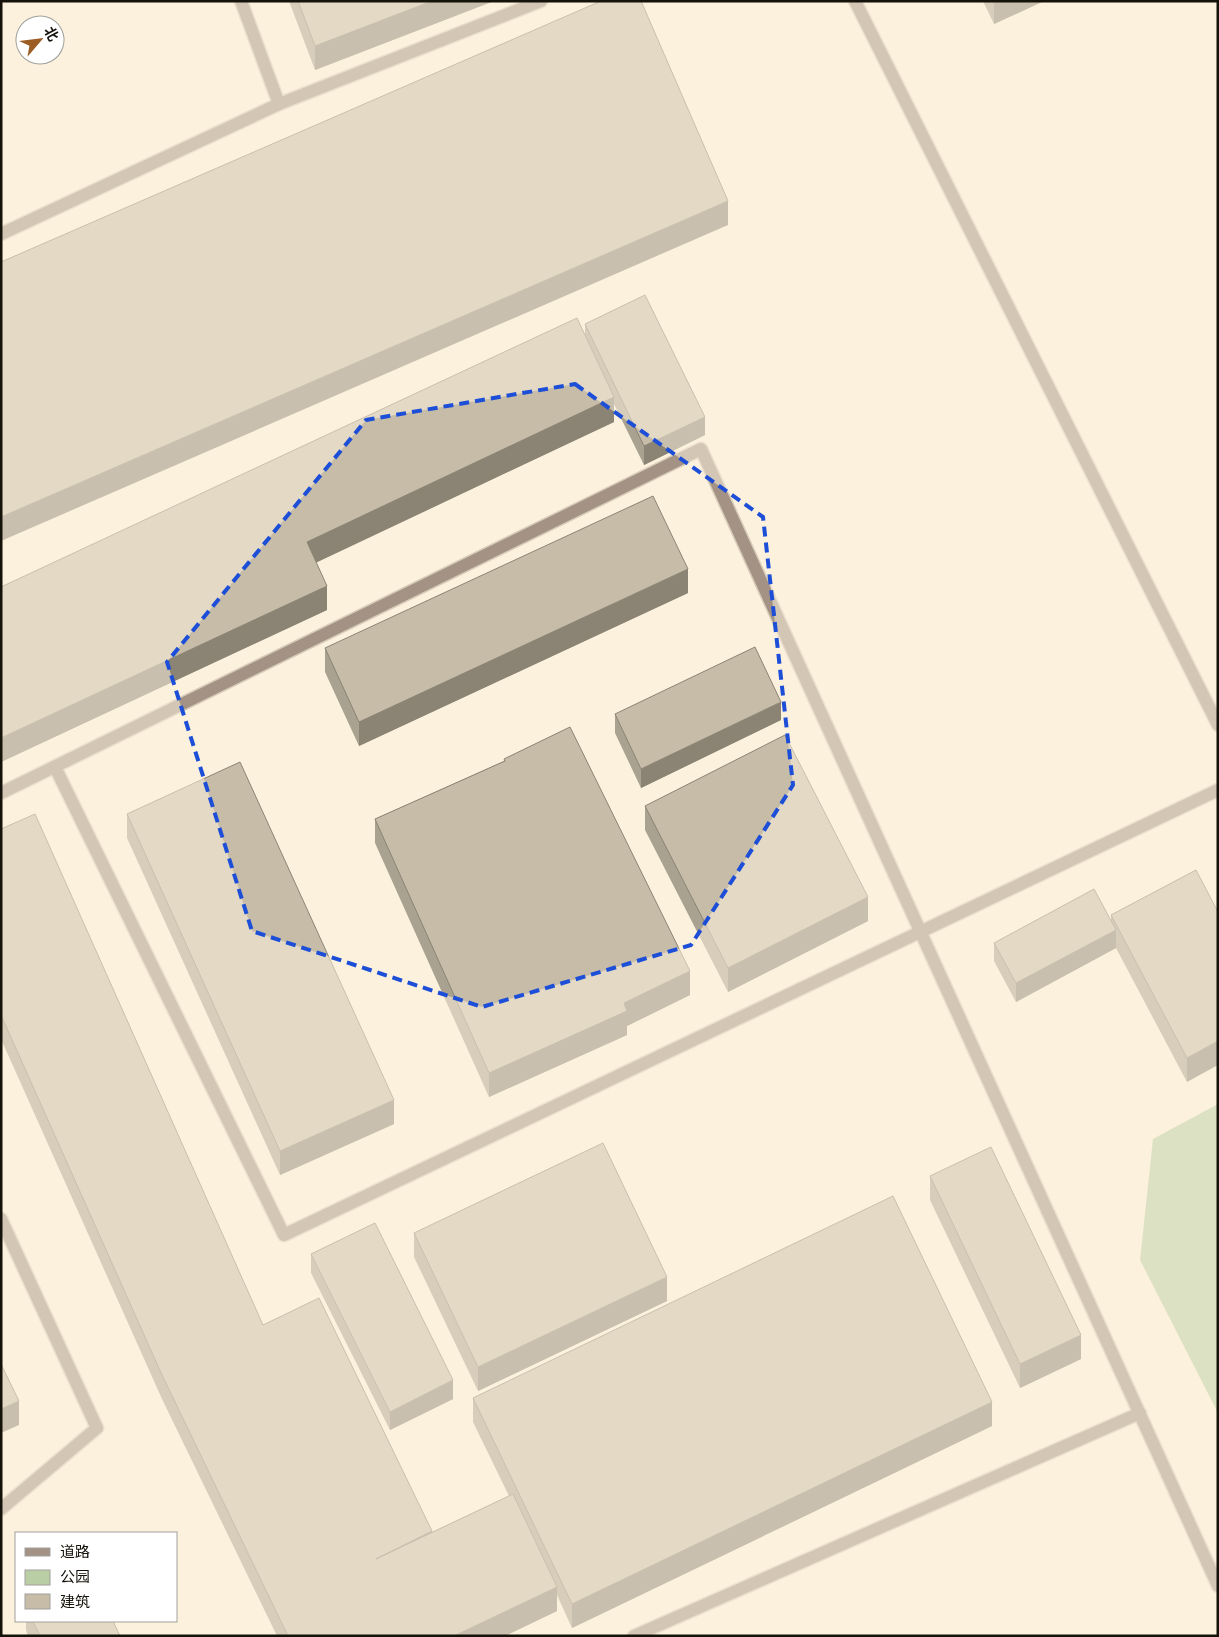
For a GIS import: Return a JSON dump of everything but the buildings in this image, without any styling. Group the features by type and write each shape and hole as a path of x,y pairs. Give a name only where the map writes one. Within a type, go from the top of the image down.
{"street":[{"path":"241,1 279,104"},
{"path":"1,234 279,104 540,1"},
{"path":"854,1 1218,725"},
{"path":"1,793 701,449 922,931 1218,1586"},
{"path":"55,767 284,1236 1218,790"},
{"path":"1,1219 97,1428 1,1509"},
{"path":"634,1636 1140,1413"}],"highlighted area":[{"path":"575,384 763,517 793,785 691,945 482,1007 252,931 167,662 366,420"}],"green space":[{"path":"1218,1104 1218,1413 1140,1260 1153,1139"}]}
